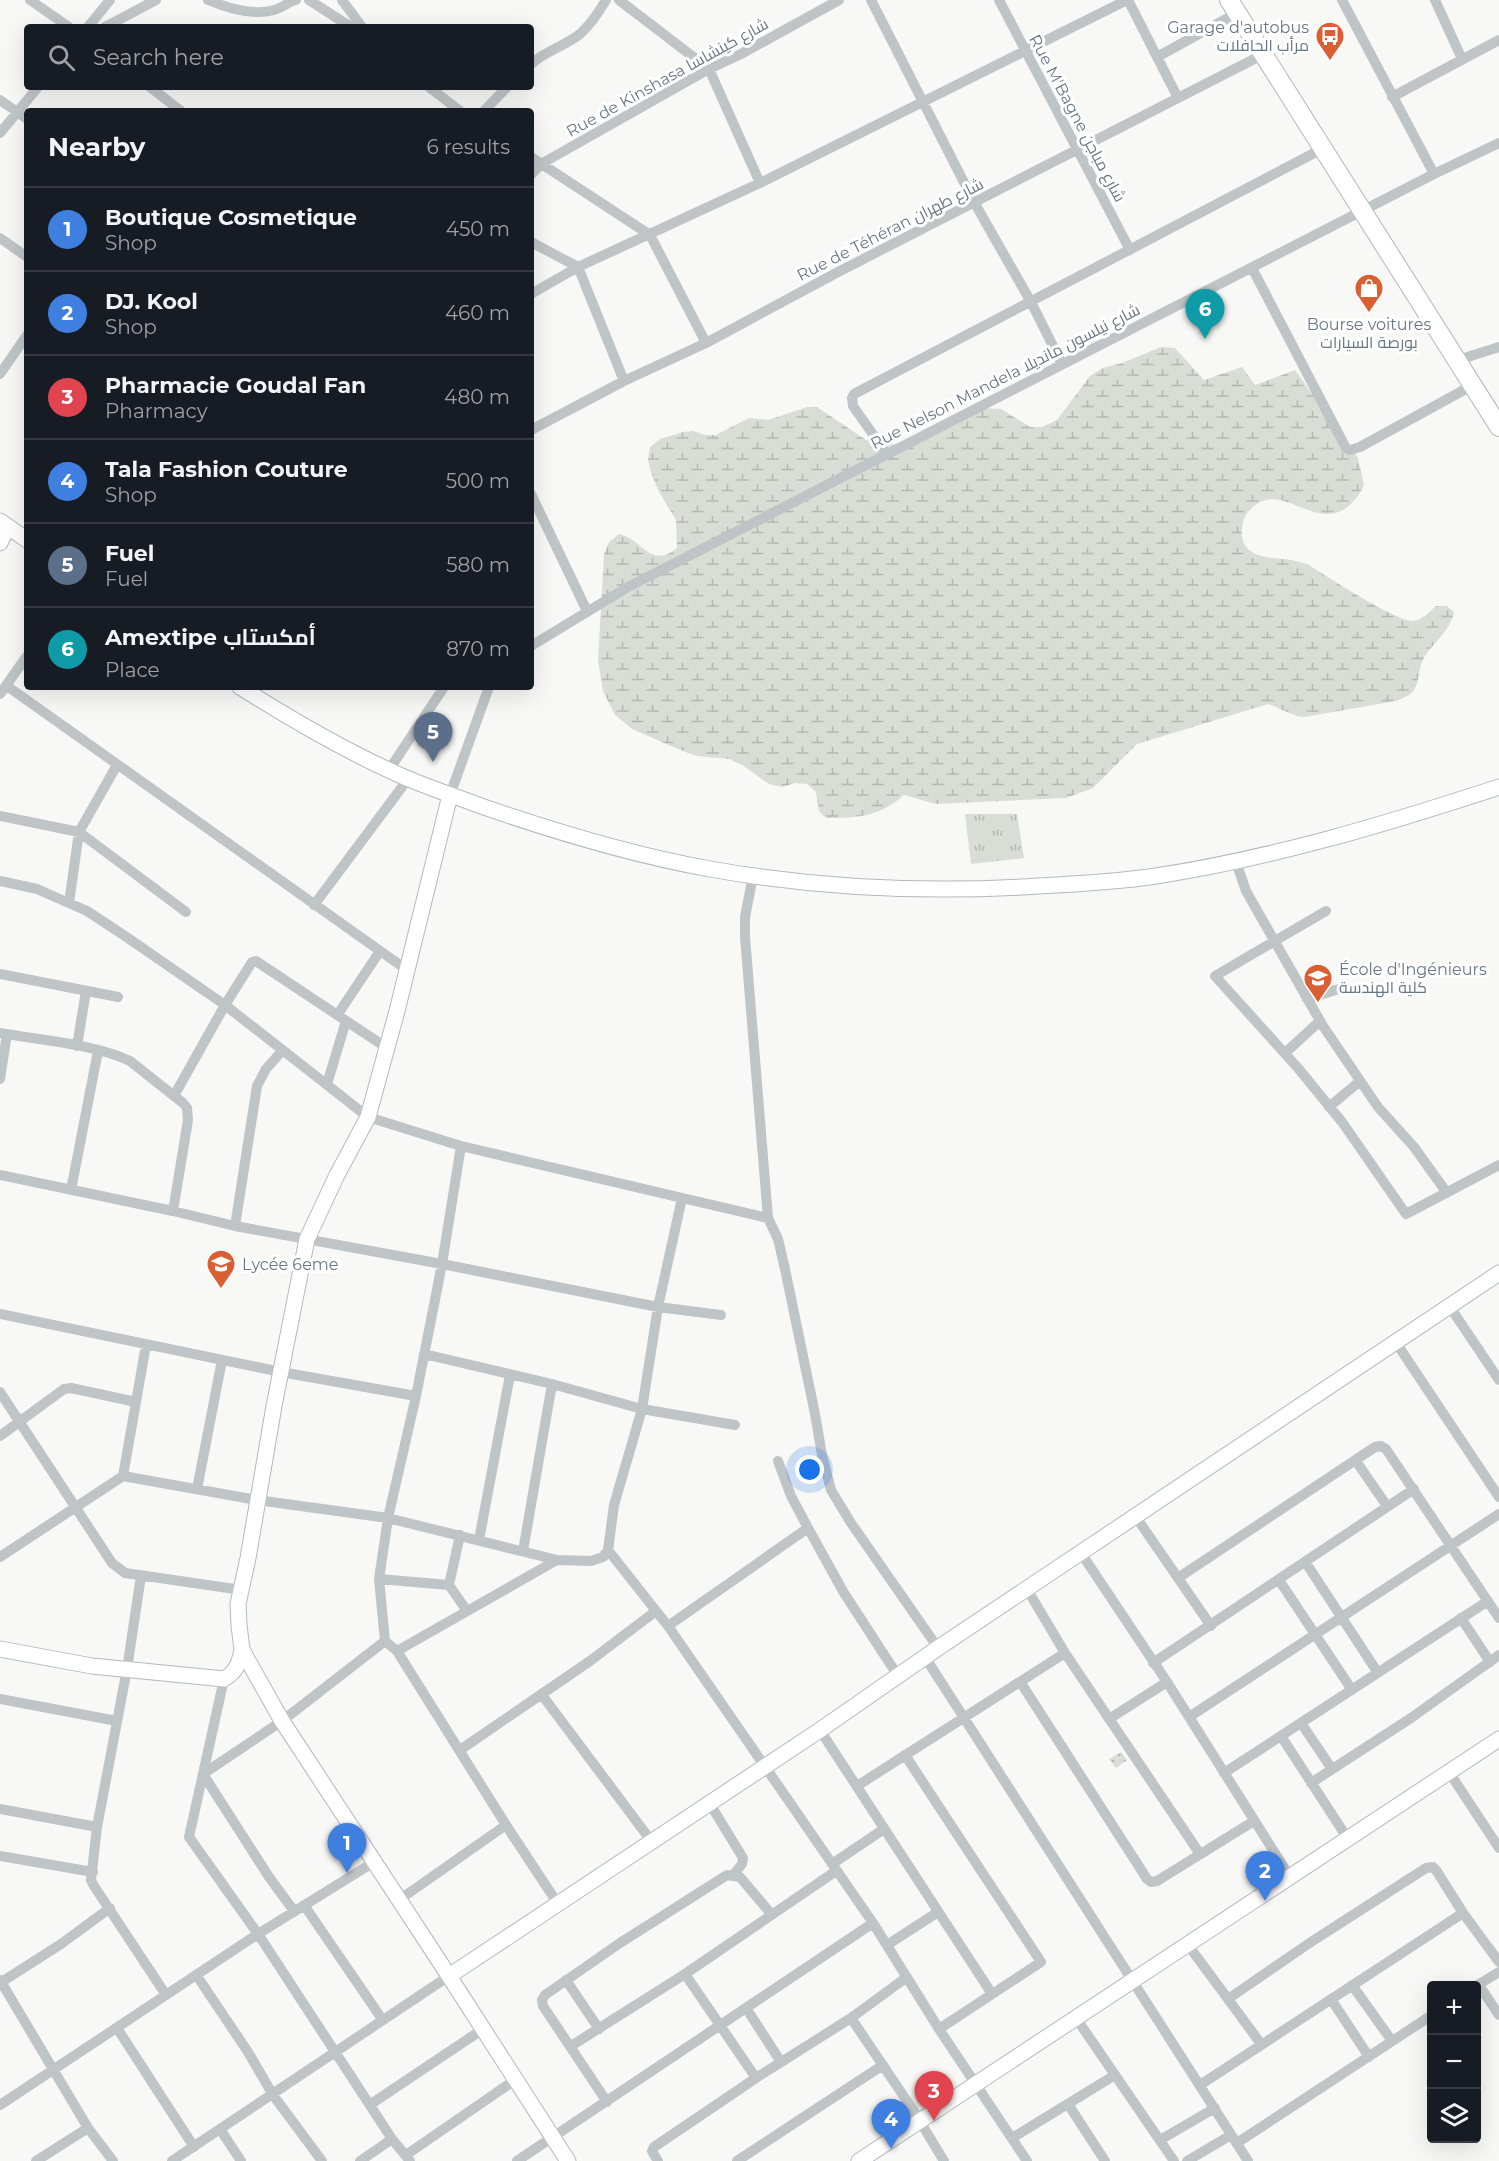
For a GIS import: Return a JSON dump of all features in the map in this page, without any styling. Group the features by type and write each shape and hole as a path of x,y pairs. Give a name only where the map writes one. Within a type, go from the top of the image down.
{"highway":[{"path":"1233,6 1499,427"}],"street":[{"path":"30,0 65,24"},
{"path":"90,24 110,0"},
{"path":"111,24 156,0"},
{"path":"208,0 226,7 262,12 277,9 296,0"},
{"path":"309,0 346,24"},
{"path":"342,0 360,24"},
{"path":"534,62 555,47 579,35 606,0"},
{"path":"619,0 710,69 760,183"},
{"name":"Rue de Kinshasa شارع كينشاسا","path":"534,172 541,164 839,0"},
{"path":"872,0 974,202 1062,364"},
{"name":"Rue M'Bagne شارع مباجن","path":"999,0 1130,250"},
{"path":"534,292 578,267 760,183 1127,0 1178,98"},
{"path":"1342,0 1434,174"},
{"path":"1435,0 1462,59"},
{"path":"1157,57 1233,6"},
{"path":"1392,97 1499,40"},
{"name":"Rue de Téhéran شارع طهران","path":"534,427 624,381 706,343 974,202 1264,54"},
{"path":"26,108 36,90"},
{"path":"153,90 177,108"},
{"path":"433,90 456,108"},
{"path":"487,108 504,90"},
{"path":"0,100 22,115 0,133"},
{"name":"Rue Nelson Mandela شارع نيلسون مانديلا","path":"534,644 628,587 849,475 886,453 1499,143"},
{"path":"886,453 853,406 854,394 1322,149"},
{"path":"534,159 650,235 706,343"},
{"path":"0,238 24,255"},
{"path":"534,244 578,267 624,381"},
{"path":"1252,268 1346,448 1350,450 1360,447 1473,385"},
{"path":"0,374 24,339"},
{"path":"1458,360 1499,347"},
{"path":"534,500 587,611"},
{"path":"0,543 4,524 24,538"},
{"path":"24,661 3,690 117,765 407,970"},
{"path":"245,690 275,709 389,770 450,795 621,850 710,869 796,881 876,886 999,889 1152,877 1279,853 1357,832 1499,787"},
{"path":"389,770 442,690"},
{"path":"224,1679 234,1674 242,1650 238,1604 307,1239 368,1117 450,795 488,690"},
{"path":"69,903 79,832 117,765"},
{"path":"314,905 408,779"},
{"path":"0,816 79,832 186,912"},
{"path":"1236,862 1246,891 1320,1021 1378,1107 1413,1147 1447,1193"},
{"path":"753,876 744,917 768,1218 778,1239 786,1269 822,1455 831,1490 932,1653 964,1718 1248,2161"},
{"path":"0,881 37,889 87,911 126,936 225,1005 368,1117 461,1146 768,1218"},
{"path":"1326,911 1215,976 1285,1053 1329,1107 1406,1214 1499,1165"},
{"path":"327,1084 342,1018 380,951"},
{"path":"175,1095 225,1005 252,962 256,961 387,1048"},
{"path":"0,974 118,997"},
{"path":"1307,999 1345,987"},
{"path":"77,1046 86,991"},
{"path":"1285,1053 1320,1021"},
{"path":"0,1079 4,1033 120,1056 175,1095 187,1108 188,1120 173,1211"},
{"path":"71,1190 98,1051"},
{"path":"235,1226 257,1086 266,1069 282,1051"},
{"path":"1329,1107 1360,1080"},
{"path":"461,1146 442,1264 416,1396 388,1518 379,1579 385,1641 397,1651 558,1904"},
{"path":"0,1175 235,1226 658,1307 721,1316"},
{"path":"0,1557 123,1476 257,1500 388,1518 557,1560 591,1561 603,1557 608,1550 614,1505 642,1409 658,1307 682,1198"},
{"path":"172,2161 273,2095 382,2019 710,1804 1499,1274"},
{"path":"1450,1307 1497,1374"},
{"path":"0,1314 281,1372 416,1396"},
{"path":"1397,1344 1497,1490"},
{"path":"123,1476 146,1345"},
{"path":"424,1354 552,1384 642,1409 735,1425"},
{"path":"197,1489 222,1360"},
{"path":"479,1540 510,1375"},
{"path":"523,1551 552,1384"},
{"path":"0,1436 64,1389 71,1388 136,1402"},
{"path":"0,1392 112,1563 126,1574 242,1590"},
{"path":"1179,1578 1375,1447 1381,1446 1386,1449 1499,1618"},
{"path":"778,1461 791,1496 844,1593 898,1676"},
{"path":"1356,1461 1387,1506"},
{"path":"1153,1664 1413,1489"},
{"path":"1188,1717 1499,1515"},
{"path":"1136,1517 1211,1626"},
{"path":"668,1626 808,1528"},
{"path":"460,1536 449,1585 467,1611"},
{"path":"608,1550 668,1626 873,1923 939,2029 1027,2161"},
{"path":"1081,1553 1167,1682 1290,1877"},
{"path":"397,1651 557,1560"},
{"path":"1305,1563 1378,1672"},
{"path":"141,1576 127,1669 98,1827 92,1880 166,1995"},
{"path":"379,1579 449,1585"},
{"path":"1279,1580 1352,1690"},
{"path":"1027,1589 1065,1653 1200,1854"},
{"path":"1224,1773 1488,1600"},
{"path":"460,1750 542,1695 656,1611"},
{"path":"1311,1783 1495,1659 1461,1618"},
{"path":"203,1774 282,1721 385,1641"},
{"path":"0,1649 92,1666 258,1682"},
{"path":"242,1650 282,1721 568,2161"},
{"path":"856,1786 1065,1653"},
{"path":"224,1679 189,1837 258,1934 393,2139 408,2158 515,2080"},
{"path":"1109,1719 1167,1682"},
{"path":"1020,1683 1151,1882 1157,1881 1254,1821"},
{"path":"542,1695 652,1842"},
{"path":"0,1699 117,1721"},
{"path":"1301,1723 1332,1769"},
{"path":"820,1730 992,1994"},
{"path":"1281,1736 1348,1839"},
{"path":"859,2161 1499,1739"},
{"path":"905,1755 1041,1962 939,2029"},
{"path":"1449,1772 1499,1848"},
{"path":"203,1774 269,1877 299,1908 382,2019"},
{"path":"710,1804 743,1858 742,1864 734,1874"},
{"path":"0,1809 98,1827"},
{"path":"399,1900 506,1825"},
{"path":"571,2046 685,1974 772,1915 884,1829"},
{"path":"0,1856 93,1872"},
{"path":"0,2105 258,1934 374,1862"},
{"path":"1228,1999 1311,1942 1426,1868 1432,1867 1499,1962"},
{"path":"607,2102 543,2006 542,2000 545,1995 727,1875 740,1876 772,1915"},
{"path":"110,1908 61,1944 0,1982 88,2128 113,2161"},
{"path":"887,1945 938,1912"},
{"path":"1200,2085 1463,1912"},
{"path":"516,2161 873,1923"},
{"path":"1188,1945 1261,2044"},
{"path":"1481,1984 1499,1972"},
{"path":"685,1974 756,2078"},
{"path":"197,1976 248,2052 273,2095 322,2161"},
{"path":"658,2161 652,2151 654,2147 756,2078 851,2018 907,1977"},
{"path":"566,1980 599,2029"},
{"path":"1352,1985 1392,2041"},
{"path":"1481,1990 1499,2015"},
{"path":"1331,1999 1369,2057"},
{"path":"746,2008 781,2062"},
{"path":"851,2018 944,2161"},
{"path":"1076,2018 1174,2161"},
{"path":"1186,2161 1234,2139 1369,2057 1427,2018"},
{"path":"117,2028 194,2147"},
{"path":"371,2104 483,2029"},
{"path":"737,2161 883,2065"},
{"path":"1012,2138 1114,2075"},
{"path":"1068,2104 1105,2161"},
{"path":"1160,2140 1215,2108"},
{"path":"36,2161 88,2128"},
{"path":"220,2129 242,2161"},
{"path":"360,2161 393,2139"}],"green space":[{"path":"1161,347 1175,348 1204,380 1242,367 1255,385 1295,370 1358,458 1364,485 1349,506 1335,513 1313,512 1280,500 1270,499 1259,503 1249,511 1243,522 1244,544 1261,556 1293,560 1309,565 1361,598 1405,619 1413,621 1420,619 1436,606 1447,606 1454,612 1446,630 1423,660 1417,684 1410,694 1396,701 1304,717 1268,704 1137,744 1093,788 1066,798 936,804 904,795 877,812 858,817 837,818 826,818 819,811 816,792 807,784 795,783 782,787 769,784 744,766 729,759 697,756 678,749 632,729 615,715 603,691 598,660 604,554 609,542 619,534 634,541 653,555 668,554 677,548 676,520 658,490 648,460 650,447 660,439 693,431 705,435 716,435 749,418 768,420 807,407 817,407 866,440 902,445 984,408 1001,409 1030,427 1042,427 1057,420 1090,376 1103,368"},
{"path":"965,814 1017,814 1024,858 971,864"},
{"path":"1121,1752 1127,1760 1116,1768 1109,1759"}],"place":[{"name":"Garage d'autobus مرأب الحافلات","path":"1330,62"},
{"name":"Bourse voitures بورصة السيارات","path":"1369,314"},
{"name":"Amextipe أمكستاب","path":"1205,339"},
{"name":"Fuel","path":"433,762"},
{"name":"École d'Ingénieurs كلية الهندسة","path":"1318,1004"},
{"name":"Lycée 6eme","path":"221,1290"},
{"name":"Boutique Cosmetique","path":"347,1873"},
{"name":"DJ. Kool","path":"1265,1901"},
{"name":"Pharmacie Goudal Fan","path":"934,2121"},
{"name":"Tala Fashion Couture","path":"891,2149"}]}
